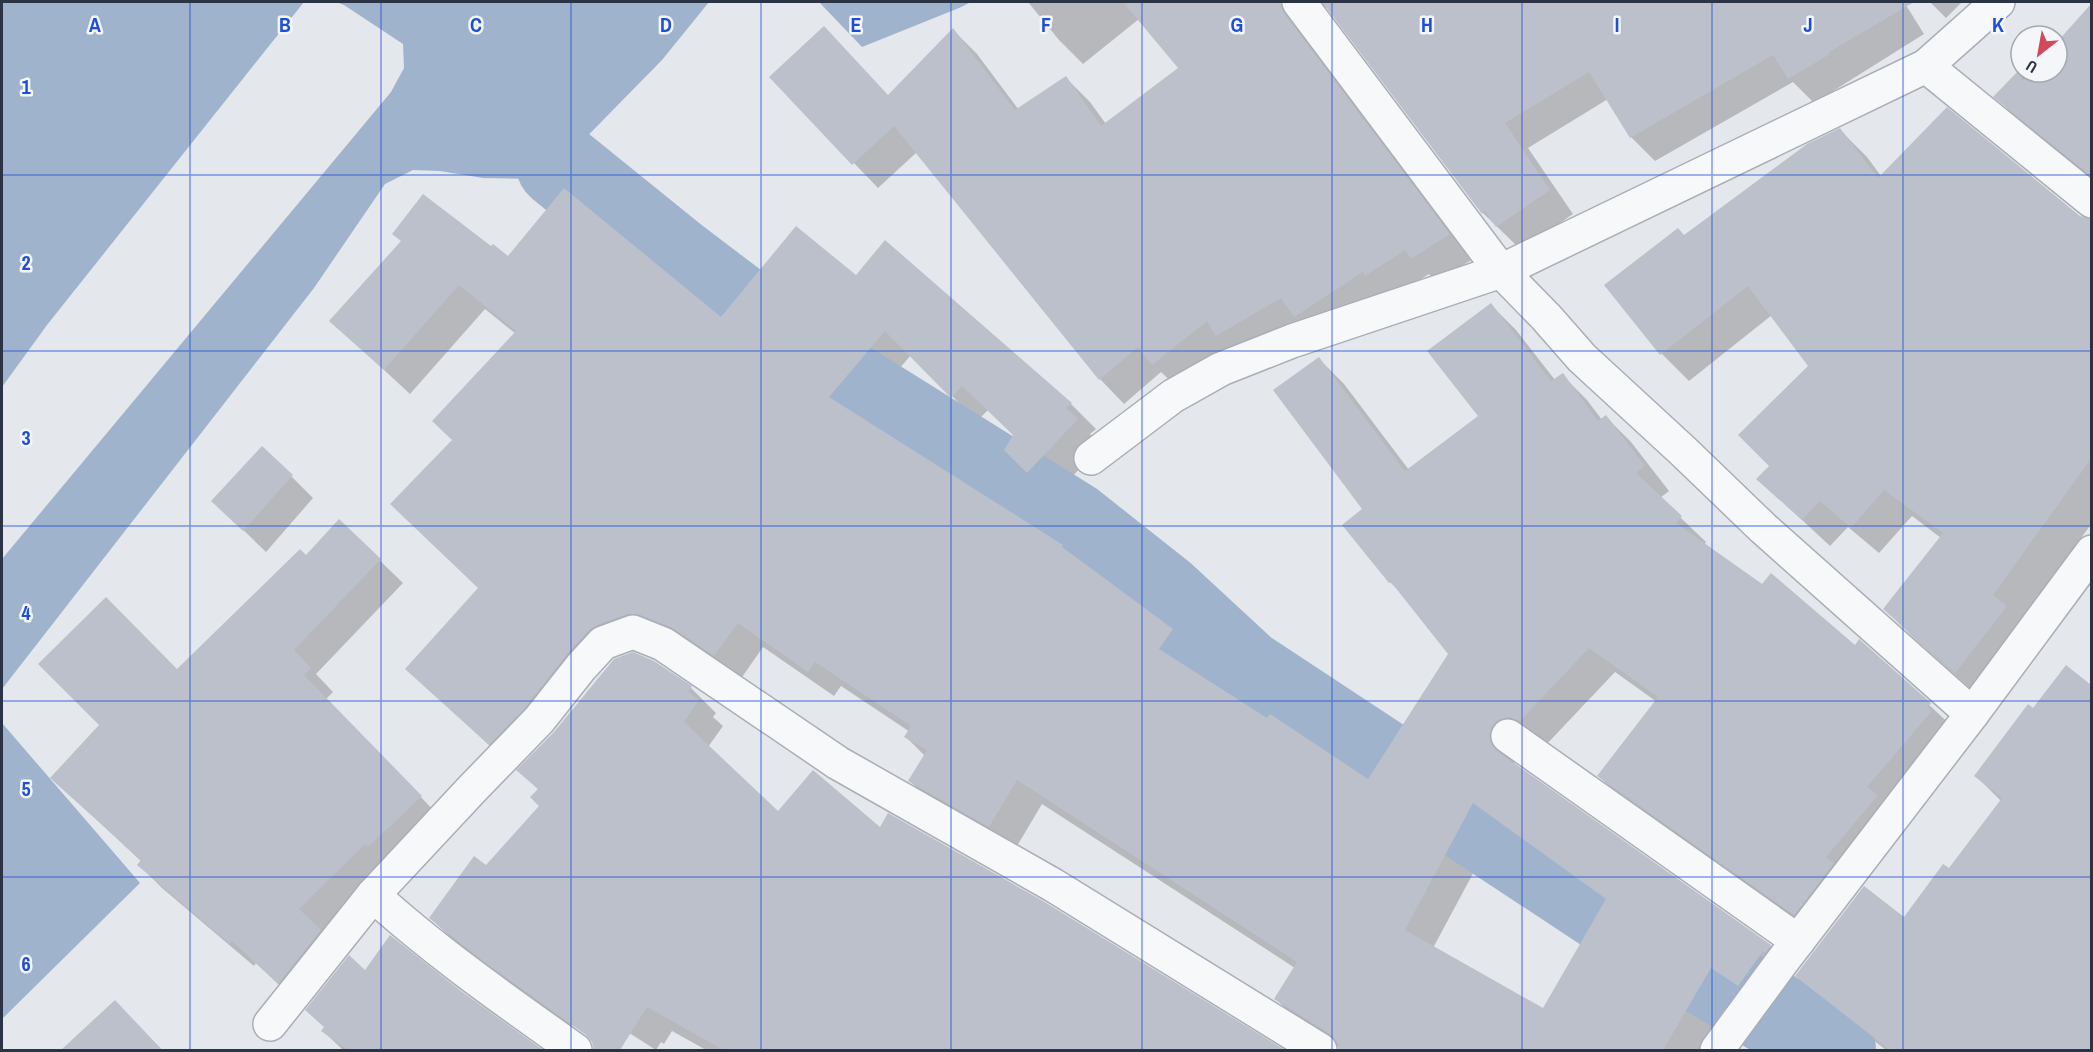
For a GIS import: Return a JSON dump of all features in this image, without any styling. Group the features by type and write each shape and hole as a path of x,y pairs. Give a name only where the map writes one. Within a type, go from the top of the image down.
{"street":[{"path":"1299,2 1500,271 1546,317 1581,358 1763,528 1972,714"},
{"path":"1091,458 1173,396 1221,369 1292,341 1500,271 1926,66 1998,2"},
{"path":"1926,66 2091,201"},
{"path":"1717,1050 1972,714 2091,552"},
{"path":"270,1024 373,895 539,720 603,643 633,632 663,644 838,763 1053,885 1320,1050"},
{"path":"1508,736 1790,952"},
{"path":"373,895 411,929 575,1050"}],"water":[{"path":"2,2 709,2 662,60 559,165 534,179 483,178 440,171 413,170 385,184 314,288 2,689"},
{"path":"819,2 971,2 862,47"},
{"path":"2,723 140,883 2,1019"}],"pier":[{"path":"304,2 336,2 344,5 403,44 404,68 391,92 2,559 2,387 47,325"}],"building":[{"path":"1123,2 1281,2 1284,13 1450,234 1411,259 1405,250 1365,276 1363,272 1294,317 1281,298 1216,336 1207,321 1152,365 1138,347 1099,380 894,126 852,165 769,77 824,26 888,95 953,28 1015,110 1066,76 1101,126 1178,68"},
{"path":"1322,2 1914,2 1788,79 1773,55 1630,138 1589,72 1505,123 1550,190 1496,227 1485,211 1482,214"},
{"path":"2091,4 2091,176 1993,97 2009,80 2009,84 2069,84 2069,29"},
{"path":"1947,107 2080,216 2091,219 2091,459 1993,595 2007,606 1955,673 1883,609 1943,533 1884,490 1851,528 1820,501 1802,520 1756,479 1769,466 1738,435 1808,366 1748,286 1660,355 1604,285 1678,228 1684,235 1807,144 1840,128 1878,178"},
{"path":"564,188 721,317 796,226 856,275 885,240 1072,403 1066,408 1078,419 1027,473 1004,450 1013,435 962,386 951,398 885,331 829,397 1063,545 1062,547 1173,629 1159,649 1267,718 1270,714 1368,779 1448,654 1342,525 1362,509 1273,390 1319,357 1405,471 1478,416 1427,351 1491,303 1551,381 1563,373 1598,421 1606,415 1645,466 1636,473 1682,516 1676,523 1762,584 1771,573 1855,645 1859,639 1931,703 1928,707 1932,711 1867,787 1878,795 1826,857 1834,863 1794,915 1597,776 1658,697 1589,648 1520,721 1509,717 1500,719 1493,725 1489,735 1491,744 1497,751 1771,945 1765,953 1763,951 1738,986 1711,968 1663,1050 1339,1050 1337,1042 1330,1034 1274,999 1297,962 1017,780 989,827 908,781 927,750 904,737 911,726 815,662 808,672 738,623 714,656 673,628 640,615 627,614 597,625 589,630 567,654 525,708 489,745 405,669 478,588 390,504 452,440 432,421 516,331 459,285 384,370 329,321 401,241 392,234 423,194 491,246 493,244 508,256","holes":["1473,803 1606,899 1543,1008 1405,930"]},
{"path":"262,446 293,475 243,531 211,501"},
{"path":"339,519 381,559 294,650 311,668 304,675 422,796 368,847 365,844 299,909 321,930 278,984 232,941 230,944 137,865 141,860 50,778 99,725 38,664 106,597 177,669 300,549 306,555"},
{"path":"633,652 654,661 692,686 688,692 699,700 684,722 778,811 813,770 880,827 888,813 1043,901 1285,1050 723,1050 647,1007 620,1050 594,1050 592,1042 586,1035 483,961 429,918 474,856 486,865 539,806 530,797 538,789 516,770 554,732 614,659"},
{"path":"2066,665 2091,685 2091,1050 1890,1050 1795,976 1864,886 1904,917 1943,864 1949,868 2002,798 1974,776 2028,704 2033,708"},
{"path":"390,935 461,991 543,1050 348,1050 321,1031 324,1027 305,1010 349,955 365,970"},
{"path":"115,1000 162,1050 61,1050"}],"waterway":[{"path":"559,165 674,258 803,356 1072,524 1163,596 1244,671 1644,935 1833,1050"}]}
